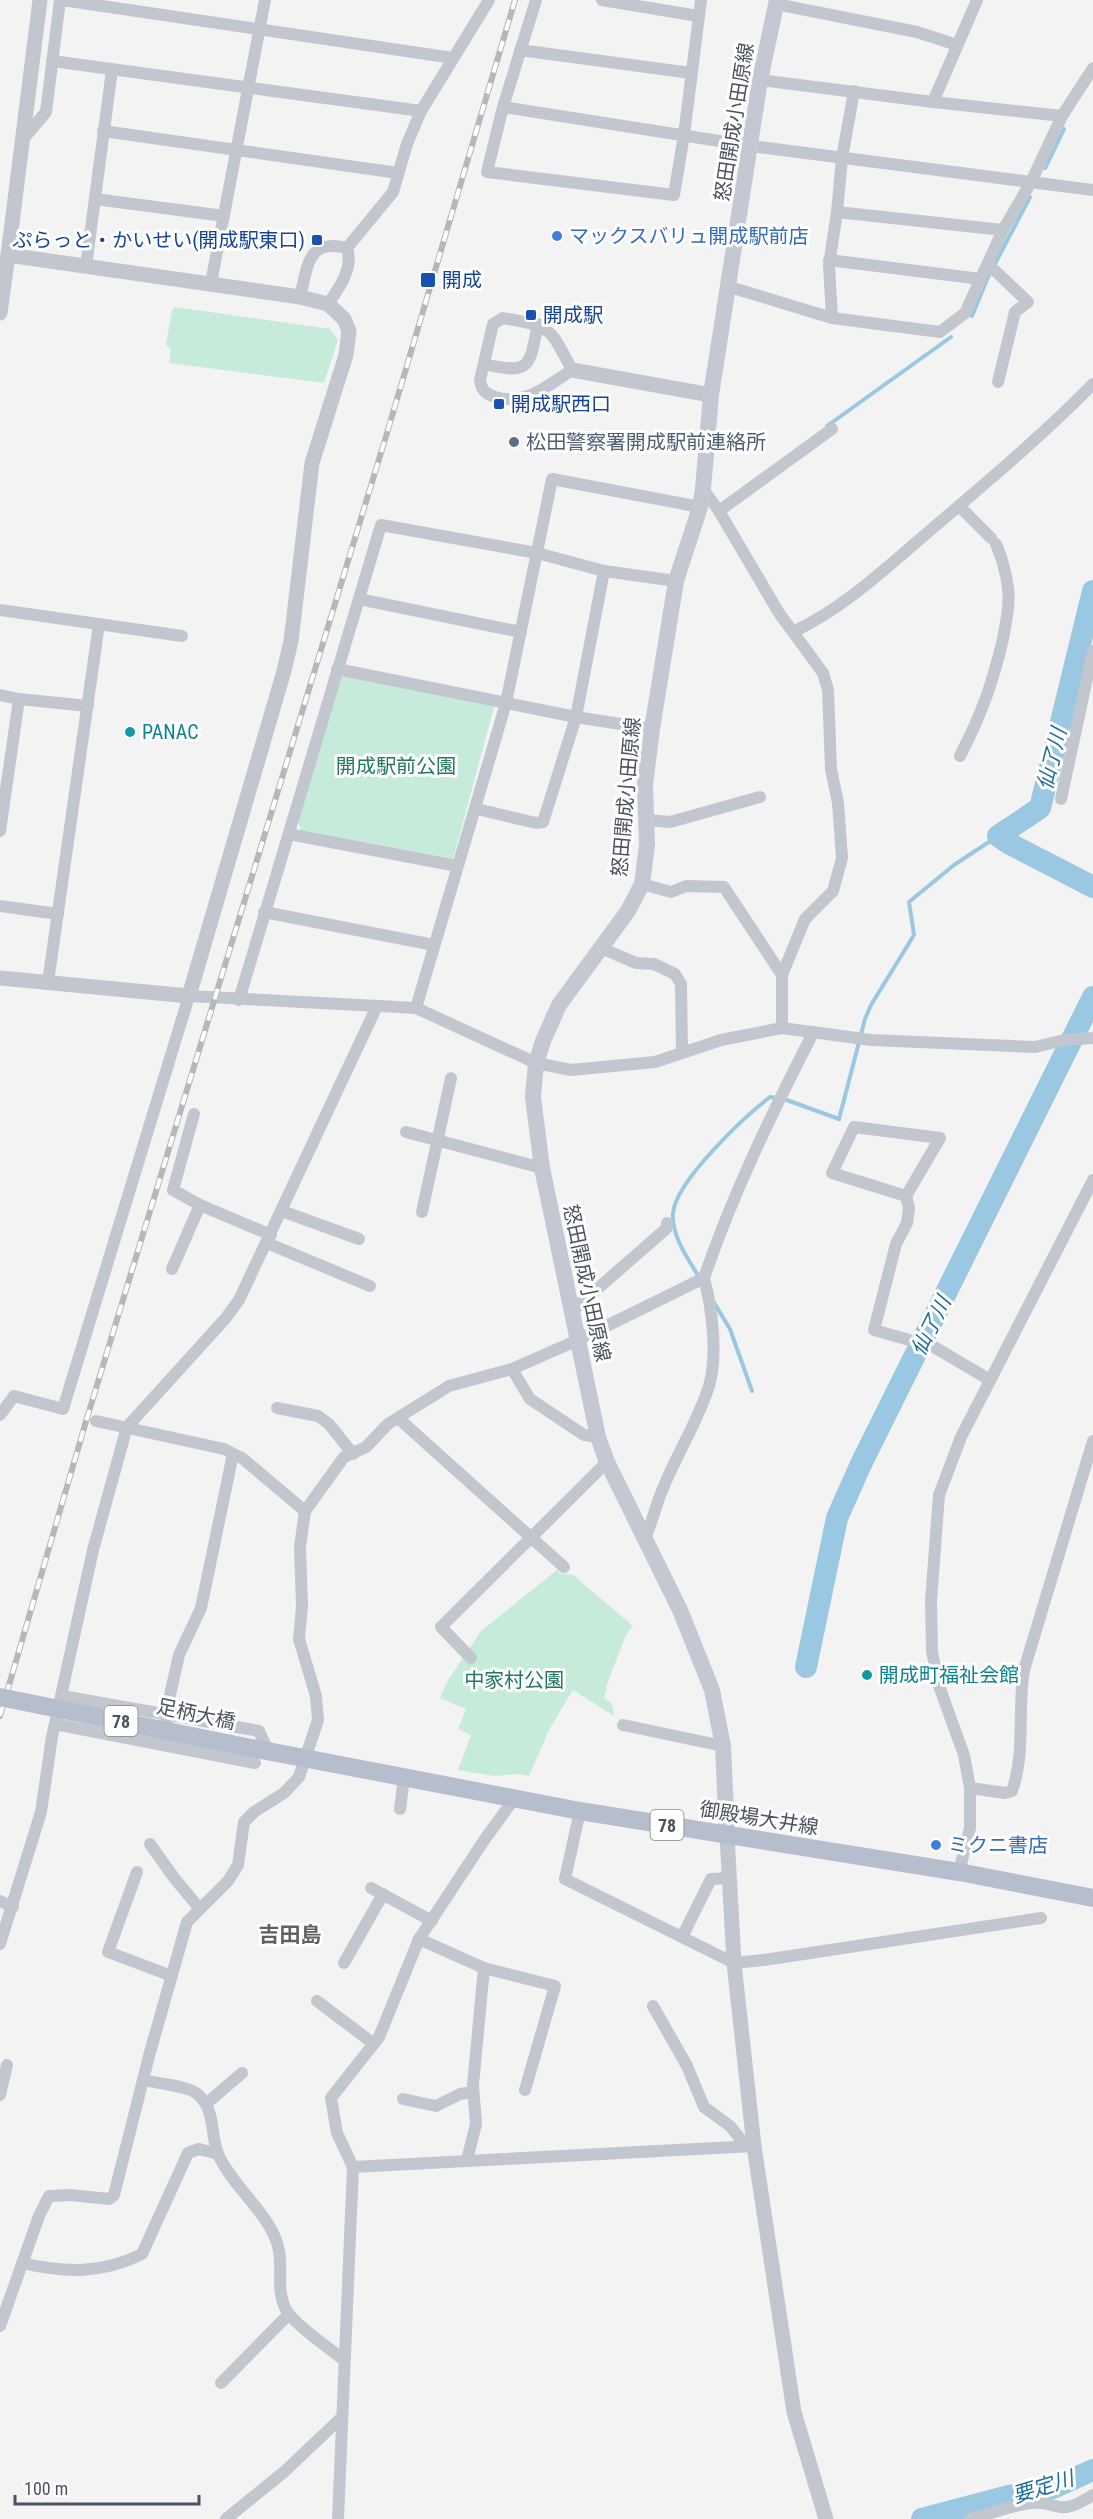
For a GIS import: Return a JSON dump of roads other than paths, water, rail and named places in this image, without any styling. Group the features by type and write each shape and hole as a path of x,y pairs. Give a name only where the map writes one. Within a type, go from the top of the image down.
{"main road":[{"name":"怒田開成小田原線","path":"727,1835 723,1746 712,1690 680,1610 607,1462 598,1437 542,1168 533,1097 536,1063 559,1005 628,911 642,884 648,820 645,784 652,729 676,581 700,507 711,395 730,287 760,80 777,2"},
{"name":"足柄大橋","path":"0,1697 241,1746"},
{"name":"御殿場大井線","path":"241,1746 261,1757 304,1760 580,1811 959,1872 1093,1898"}],"street":[{"path":"0,313 40,0"},
{"path":"24,138 46,112 61,0 453,57"},
{"path":"211,283 264,0"},
{"path":"347,248 393,192 407,144 421,111 489,0"},
{"path":"536,0 503,107 487,172 674,195 701,0"},
{"path":"602,0 698,16"},
{"path":"933,102 977,0"},
{"path":"777,2 917,32 957,45"},
{"path":"520,50 691,73"},
{"path":"52,61 421,111"},
{"path":"730,287 832,318 940,332 965,313 1003,230 1031,182 1062,116 1093,68"},
{"path":"86,266 111,70"},
{"path":"760,80 1062,116"},
{"path":"832,318 829,260 854,91"},
{"path":"503,107 751,146 1093,190"},
{"path":"104,131 398,173"},
{"path":"95,199 224,216"},
{"path":"837,212 1003,230"},
{"path":"300,297 310,259 320,247 332,244 347,248"},
{"path":"328,304 341,286 350,255 347,248"},
{"path":"0,1415 14,1396 68,1411 273,712 291,641 312,464 345,355 349,331 344,319 328,304 300,297 8,255"},
{"path":"829,260 981,279"},
{"path":"988,264 1028,302 1015,312 998,382"},
{"path":"572,370 550,331 538,324 503,318 493,324 480,380 481,387 486,393 514,400 525,399 572,370 711,395"},
{"path":"484,364 511,370 523,368 531,358 538,324"},
{"path":"795,631 824,617 868,584 959,506 1093,384"},
{"path":"719,511 831,429"},
{"path":"416,1008 457,866 477,809 506,703 552,479 700,507"},
{"path":"703,489 719,511 779,613 795,631 823,673 828,690 831,769 838,803 842,858 833,891 805,919 782,975 782,1028"},
{"path":"959,506 993,541 1004,565 1009,591 1008,616 991,688 979,720 960,756"},
{"path":"239,1000 381,525 537,553 604,571 676,581"},
{"path":"477,809 536,823 543,822 576,717 604,571"},
{"path":"359,599 521,632"},
{"path":"0,610 182,636"},
{"path":"48,982 99,624"},
{"path":"1061,799 1093,651"},
{"path":"337,669 576,717 652,729"},
{"path":"0,695 88,706"},
{"path":"0,831 19,699"},
{"path":"648,820 670,822 760,796"},
{"path":"289,834 457,866"},
{"path":"642,884 671,892 686,886 724,887 782,975"},
{"path":"0,906 58,914"},
{"path":"264,912 434,945"},
{"path":"601,948 636,963 654,964 675,974 681,984 682,1052"},
{"path":"0,978 239,1000 416,1008 536,1063 570,1070 656,1062 721,1040 782,1028 871,1040 1035,1047 1064,1040 1093,1038"},
{"path":"0,1944 40,1812 55,1724 93,1550 127,1426 225,1319 239,1300 377,1006"},
{"path":"645,1538 652,1524 663,1487 696,1419 709,1384 713,1360 709,1299 704,1278 723,1221 779,1099 813,1033"},
{"path":"422,1212 451,1078"},
{"path":"194,1114 173,1190 200,1206 370,1286"},
{"path":"906,1196 832,1173 854,1127 940,1138 906,1196 909,1208 907,1223 896,1244 874,1330 934,1347 990,1380"},
{"path":"406,1132 542,1168"},
{"path":"959,1872 970,1828 970,1788 964,1755 938,1683 932,1651 931,1601 939,1495 954,1454 990,1380 1093,1180"},
{"path":"172,1269 200,1206"},
{"path":"282,1211 359,1239"},
{"path":"572,1311 667,1228 667,1223"},
{"path":"0,2326 39,2216 49,2196 70,2195 109,2199 114,2195 143,2080 188,1922 228,1881 238,1865 244,1822 254,1812 284,1793 299,1777 318,1720 316,1696 299,1639 302,1606 300,1547 305,1511 344,1457 366,1447 388,1424 449,1386 512,1369 578,1340 704,1278"},
{"path":"512,1369 530,1399 584,1435 598,1437"},
{"path":"277,1408 318,1416 329,1424 353,1454"},
{"path":"398,1418 564,1567"},
{"path":"96,1421 224,1449 242,1458 305,1511"},
{"path":"970,1788 1005,1793 1012,1791 1017,1777 1022,1730 1020,1691 1024,1670 1093,1441"},
{"path":"168,1746 166,1713 179,1655 201,1608 233,1454"},
{"path":"471,1658 441,1627 607,1462"},
{"path":"55,1724 168,1746 261,1757 259,1731 62,1696"},
{"path":"623,1725 723,1746"},
{"path":"400,1809 404,1777"},
{"path":"338,2519 354,2167 337,2133 331,2098 374,2044 419,1939 514,1799"},
{"path":"580,1811 565,1879 734,1962 775,1958 1041,1918"},
{"path":"727,1835 734,1962 750,2146 794,2412 826,2519"},
{"path":"150,1844 200,1909"},
{"path":"137,1872 108,1952 172,1976"},
{"path":"683,1935 711,1879 729,1878"},
{"path":"371,1888 432,1921"},
{"path":"344,1963 383,1894"},
{"path":"0,1901 13,1907"},
{"path":"419,1939 484,1968 555,1986 525,2090"},
{"path":"467,2160 476,2124 473,2092 484,1968"},
{"path":"317,2001 374,2044"},
{"path":"653,2006 687,2066 704,2107 730,2126 750,2146"},
{"path":"0,2095 7,2065"},
{"path":"206,2104 242,2073"},
{"path":"143,2080 195,2092 206,2104 212,2116 218,2154 233,2181 272,2230 279,2251 280,2297 289,2314 344,2360"},
{"path":"403,2098 436,2106 460,2094 473,2092"},
{"path":"354,2167 750,2146"},
{"path":"22,2263 57,2271 80,2270 131,2260 142,2254 188,2153 199,2149 218,2154"},
{"path":"221,2383 289,2314"},
{"path":"225,2519 284,2472 342,2417"},
{"path":"970,2519 1031,2503 1042,2504 1059,2513 1069,2513 1082,2506 1093,2495"}],"waterway":[{"path":"1045,168 1064,129"},
{"path":"972,316 988,277 1030,197"},
{"path":"827,426 951,337"},
{"name":"仙了川","path":"1093,591 1040,808 998,836 1093,887"},
{"path":"784,1099 839,1119 865,1019 871,1005 914,935 909,902 954,865 998,836"},
{"name":"仙了川","path":"806,1667 837,1518 861,1464 1093,997"},
{"path":"699,1277 681,1247 675,1230 673,1213 677,1200 686,1184 713,1150 770,1097 776,1098"},
{"path":"713,1301 730,1329 752,1391"},
{"name":"要定川","path":"922,2519 1009,2496 1053,2488 1093,2470"}],"railway":[{"path":"0,1716 87,1418 387,433 515,0"}],"place":[{"name":"マックスバリュ開成駅前店","path":"557,236"},
{"name":"ぷらっと・かいせい(開成駅東口)","path":"317,240"},
{"name":"開成","path":"428,280"},
{"name":"開成駅","path":"531,315"},
{"name":"開成駅西口","path":"499,404"},
{"name":"松田警察署開成駅前連絡所","path":"514,442"},
{"name":"PANAC","path":"130,732"},
{"name":"開成町福祉会館","path":"867,1675"},
{"name":"ミクニ書店","path":"936,1845"}],"district":[{"name":"吉田島","path":"290,1935"}],"park label":[{"name":"開成駅前公園","path":"396,766"},
{"name":"中家村公園","path":"514,1680"}]}
